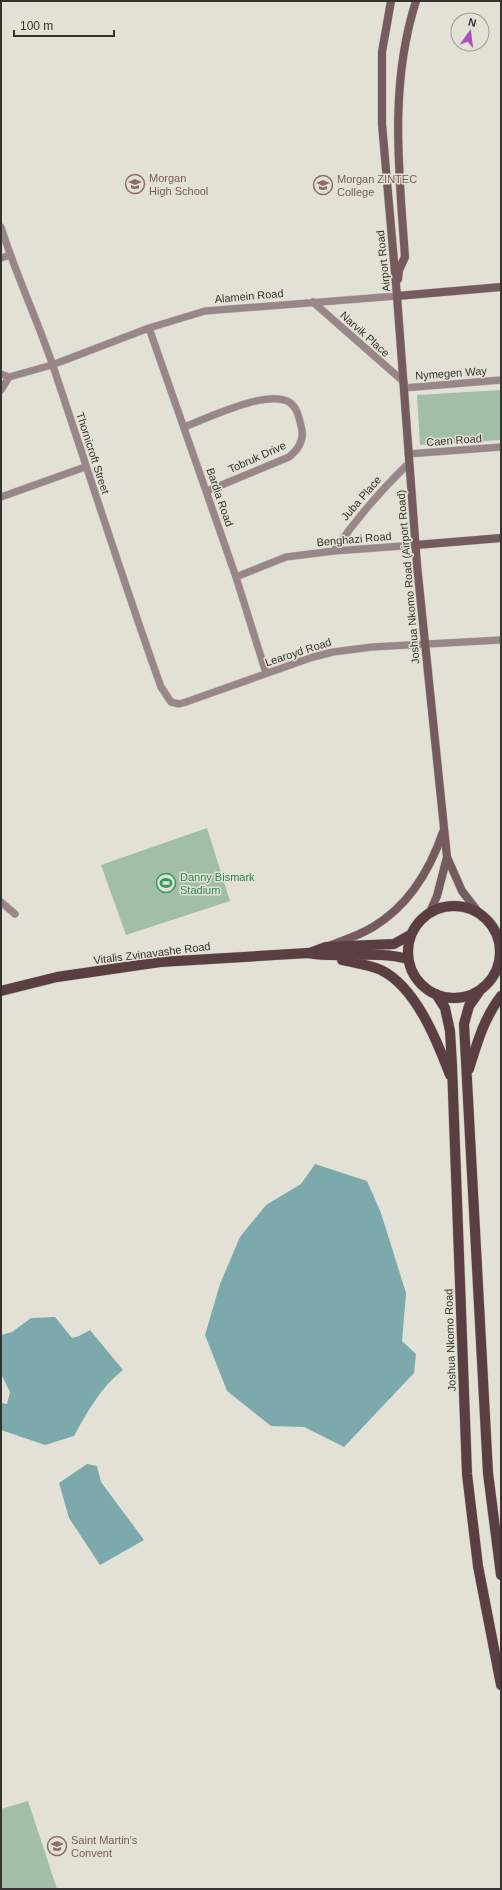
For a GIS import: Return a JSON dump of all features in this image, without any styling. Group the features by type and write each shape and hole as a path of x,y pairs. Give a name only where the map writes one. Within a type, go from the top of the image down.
{"main road":[{"path":"481,989 471,995 448,997 436,994 417,980 411,970 408,959 410,935 415,926 430,912 442,907 455,905 468,908 479,913 490,923 499,936 500,963 495,973 481,989 466,1013 464,1024 488,1473 501,1575"},
{"name":"Vitalis Zvinavashe Road","path":"1,991 58,977 160,962 326,952 394,944 410,935"},
{"name":"Vitalis Zvinavashe Road","path":"326,952 394,955 408,959"},
{"path":"326,952 372,966 391,977 417,1005 433,1031 453,1084"},
{"name":"Joshua Nkomo Road","path":"436,994 445,1008 450,1031 467,1474 478,1566 501,1685"},
{"path":"467,1076 484,1023 493,1006 501,996"}],"street":[{"name":"Airport Road","path":"392,1 382,52 382,124 397,296"},
{"name":"Airport Road","path":"397,296 399,270 405,257 397,144 399,87 407,28 416,1"},
{"name":"Thornicroft Street","path":"1,228 52,365 85,467 161,687"},
{"path":"1,258 10,255"},
{"name":"Alamein Road","path":"9,377 52,365 149,328 216,309 501,287"},
{"name":"Joshua Nkomo Road (Airport Road)","path":"397,296 416,545 447,856"},
{"name":"Narvik Place","path":"313,302 404,385"},
{"name":"Bardia Road","path":"149,328 207,491 266,673"},
{"path":"1,374 9,377 1,390"},
{"name":"Nymegen Way","path":"404,385 501,380"},
{"name":"Tobruk Drive","path":"184,427 253,401 269,398 279,398 289,402 298,413 302,429 298,450 289,457 207,491"},
{"name":"Caen Road","path":"409,458 501,448"},
{"name":"Juba Place","path":"334,551 350,527 409,458"},
{"path":"1,496 85,467"},
{"name":"Benghazi Road","path":"236,577 286,557 334,551 501,538"},
{"name":"Learoyd Road","path":"161,687 171,702 179,704 266,673 333,652 372,647 501,640"},
{"path":"326,952 373,927 394,912 410,895 424,875 435,855 444,830"},
{"path":"430,912 437,896 447,856"},
{"path":"447,856 462,891 479,913"},
{"path":"1,902 14,914"}],"green space":[{"path":"501,390 501,440 420,445 417,395"},
{"name":"Danny Bismark Stadium","path":"207,828 230,901 126,935 101,865"},
{"path":"28,1801 57,1889 1,1889 1,1809"}],"water":[{"path":"315,1164 367,1181 381,1213 406,1293 402,1341 416,1354 414,1373 344,1447 304,1427 271,1426 227,1391 205,1335 220,1284 240,1237 266,1205 301,1184"},
{"path":"55,1317 72,1338 90,1330 123,1370 101,1392 89,1409 74,1436 45,1445 1,1430 1,1403 7,1404 10,1392 1,1374 1,1335 12,1332 31,1318"},
{"path":"87,1464 97,1466 101,1482 144,1540 100,1565 69,1518 59,1483"}],"place":[{"name":"Morgan High School","path":"135,184"},
{"name":"Morgan ZINTEC College","path":"323,185"},
{"name":"Danny Bismark Stadium","path":"166,883"},
{"name":"Saint Martin's Convent","path":"57,1846"}]}
